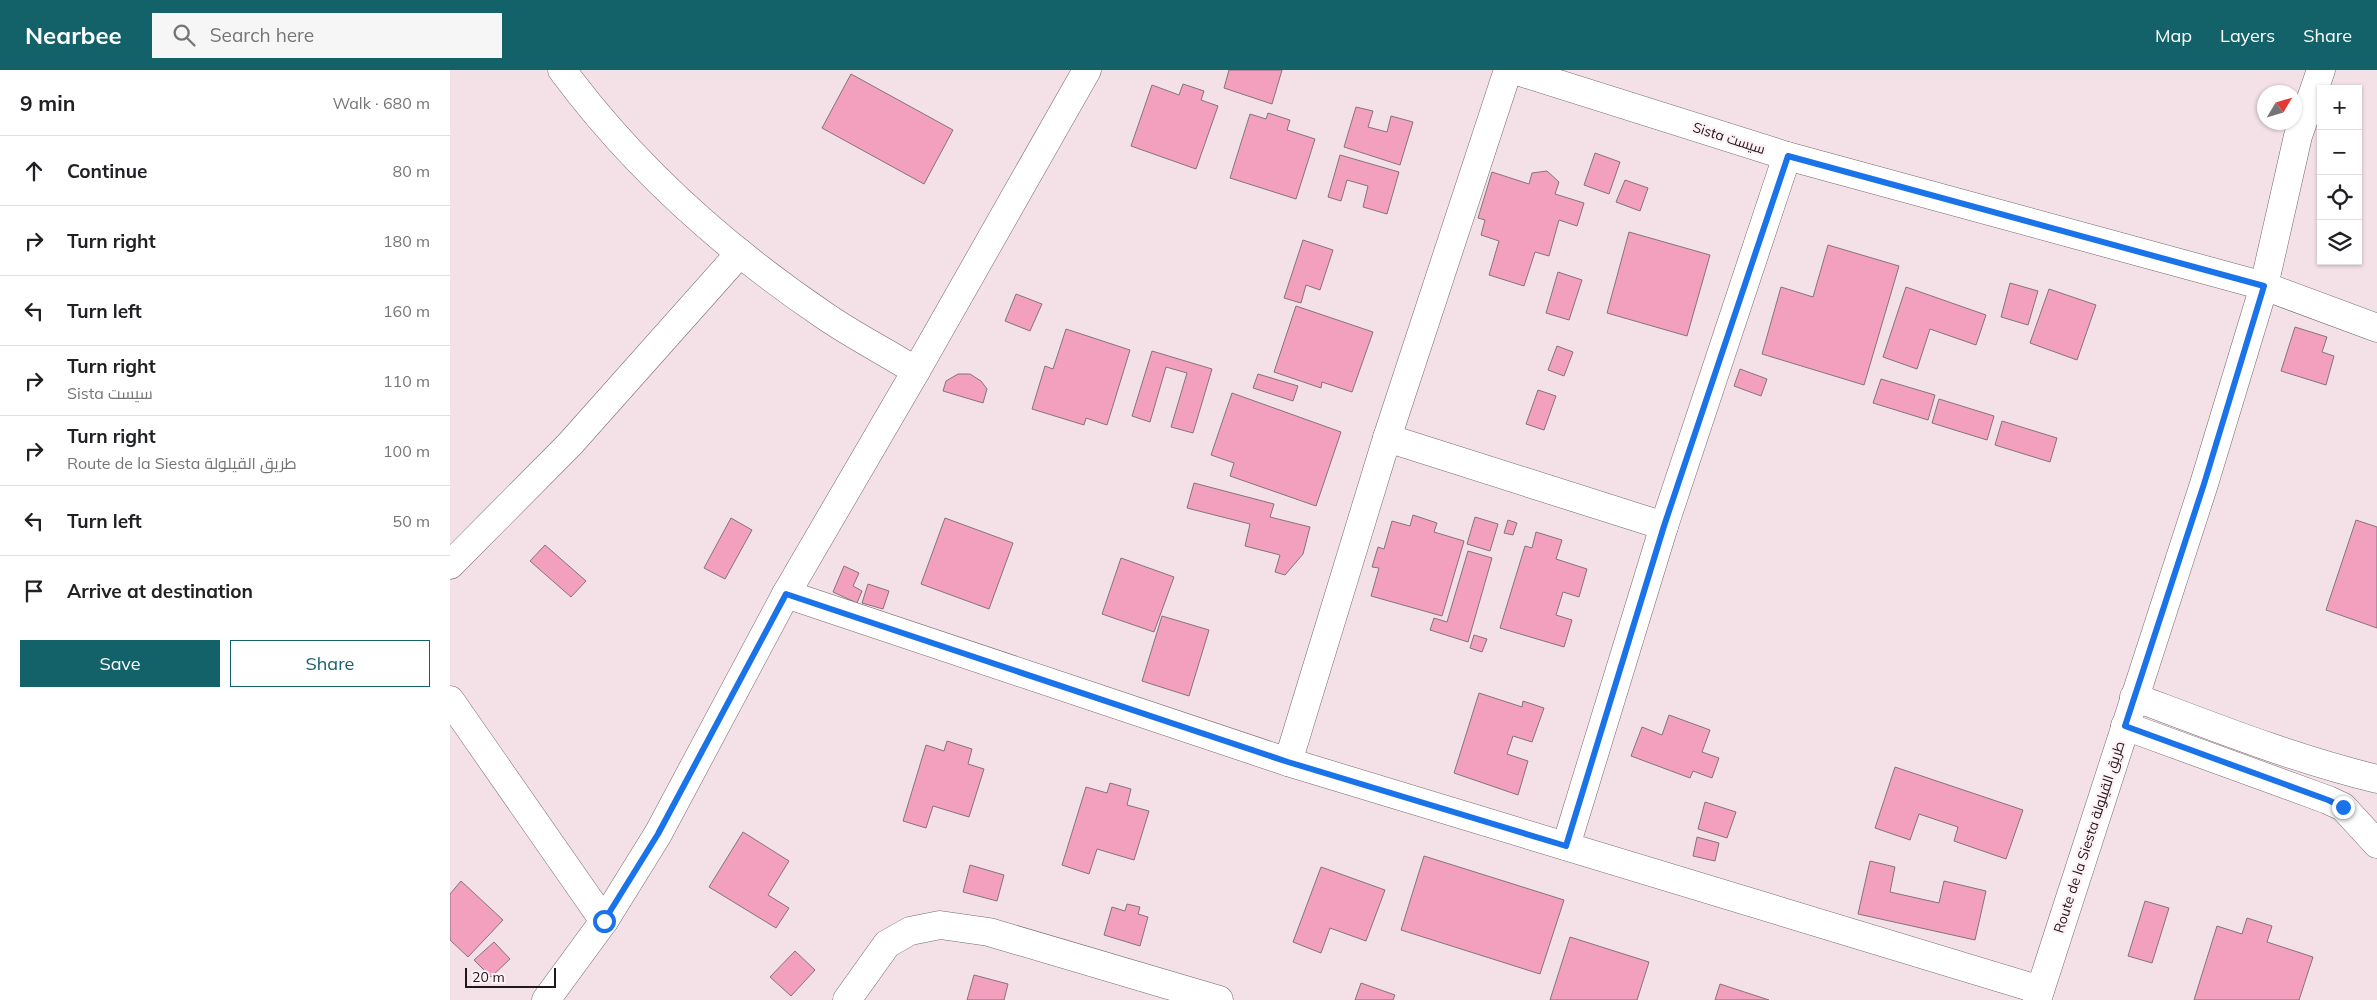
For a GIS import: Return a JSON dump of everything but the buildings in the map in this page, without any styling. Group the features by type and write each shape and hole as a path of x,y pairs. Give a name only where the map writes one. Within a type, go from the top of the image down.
{"street":[{"path":"562,70 580,95 656,178 740,253 826,316 916,371"},
{"path":"546,1000 604,921 658,834 786,594 916,371 1087,70"},
{"path":"1288,762 1387,438 1508,70"},
{"name":"Sista سيست","path":"1514,70 1788,156 2264,286 2377,328"},
{"name":"Route de la Siesta طريق القيلولة","path":"2038,995 2204,484 2264,286 2298,136 2322,70"},
{"path":"1566,846 1664,526 1788,156"},
{"path":"450,565 570,444 740,253"},
{"path":"1387,438 1664,526"},
{"path":"786,594 1288,762 1566,846 2038,995"},
{"path":"2134,697 2255,742 2348,772 2377,779"},
{"path":"450,700 604,921"},
{"path":"2125,726 2343,807 2377,844"},
{"path":"847,1000 887,944 910,931 940,925 989,932 1219,1000"}],"route":[{"path":"604,921 658,834 786,594 1288,762 1566,846 1664,526 1788,156 2264,286 2204,484 2125,726 2343,807"}]}
